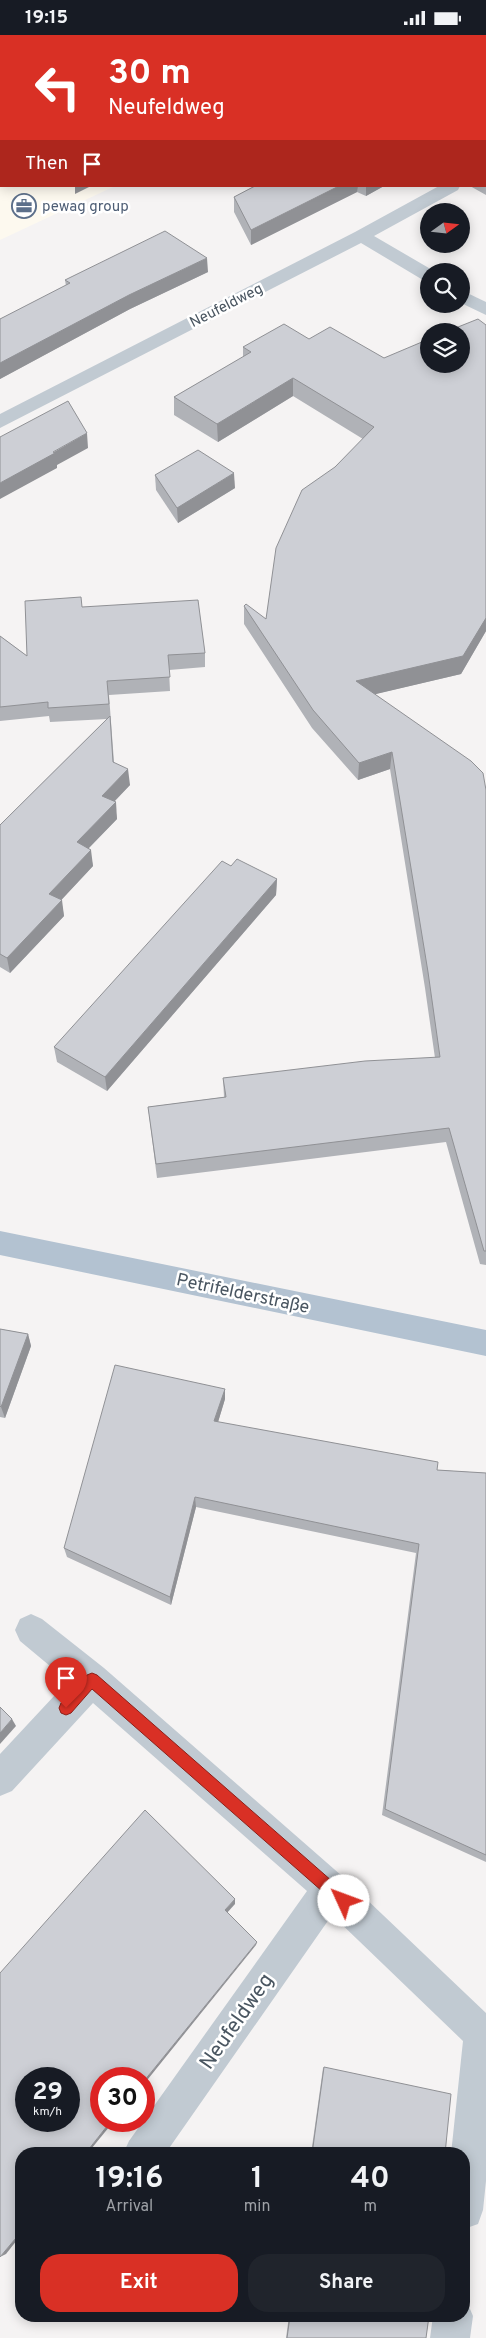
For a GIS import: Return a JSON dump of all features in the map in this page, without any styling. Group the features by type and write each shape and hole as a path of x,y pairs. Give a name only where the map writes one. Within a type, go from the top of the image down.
{"main road":[{"name":"Petrifelderstraße","path":"0,1243 486,1343"}],"street":[{"name":"Neufeldweg","path":"0,422 361,236 450,187"},
{"path":"361,236 420,271"},
{"path":"470,300 486,309"},
{"path":"31,1630 92,1680 330,1888 484,2036 470,2157"},
{"path":"0,1779 92,1680"},
{"name":"Neufeldweg","path":"147,2147 330,1888"},
{"path":"450,2338 452,2322"}],"shaded area":[{"name":"pewag group","path":"0,187 113,187 0,240"}],"building":[{"path":"253,187 337,187 251,230 234,197"},
{"path":"165,231 207,258 129,295 0,363 0,319 70,283 65,280"},
{"path":"478,319 486,325 486,618 463,656 356,681 471,761 483,773 486,790 486,1251 484,1251 449,1128 156,1164 148,1107 226,1097 223,1078 365,1061 440,1057 392,752 359,763 313,710 244,606 246,604 266,619 276,548 302,490 335,467 374,427 293,378 217,424 174,397 251,352 243,347 284,324 309,339 330,327 384,358 420,343 420,373 470,373 470,323 468,323"},
{"path":"68,401 87,433 0,483 0,437"},
{"path":"198,450 234,473 177,508 155,475"},
{"path":"81,597 82,607 198,600 205,653 168,655 170,677 107,681 109,704 48,708 48,702 0,707 0,636 27,656 25,601"},
{"path":"110,716 113,762 128,769 102,796 116,802 77,842 91,850 49,894 62,900 7,958 0,954 0,825"},
{"path":"237,859 277,879 105,1077 54,1047 222,861 231,866"},
{"path":"0,1329 28,1334 1,1407 0,1406"},
{"path":"115,1365 225,1389 214,1421 438,1462 437,1470 486,1473 486,1855 385,1809 419,1544 195,1497 170,1597 64,1548"},
{"path":"0,1707 12,1719 0,1733"},
{"path":"145,1810 235,1899 225,1910 257,1942 155,2067 90,2067 90,2132 102,2132 91,2147 15,2147 15,2239 0,2257 0,1973"},
{"path":"324,2067 451,2094 446,2147 313,2147"},
{"path":"289,2322 428,2322 426,2338 287,2338"}],"place":[{"name":"pewag group","path":"24,206"}],"route":[{"path":"66,1708 92,1680 344,1901"}]}
